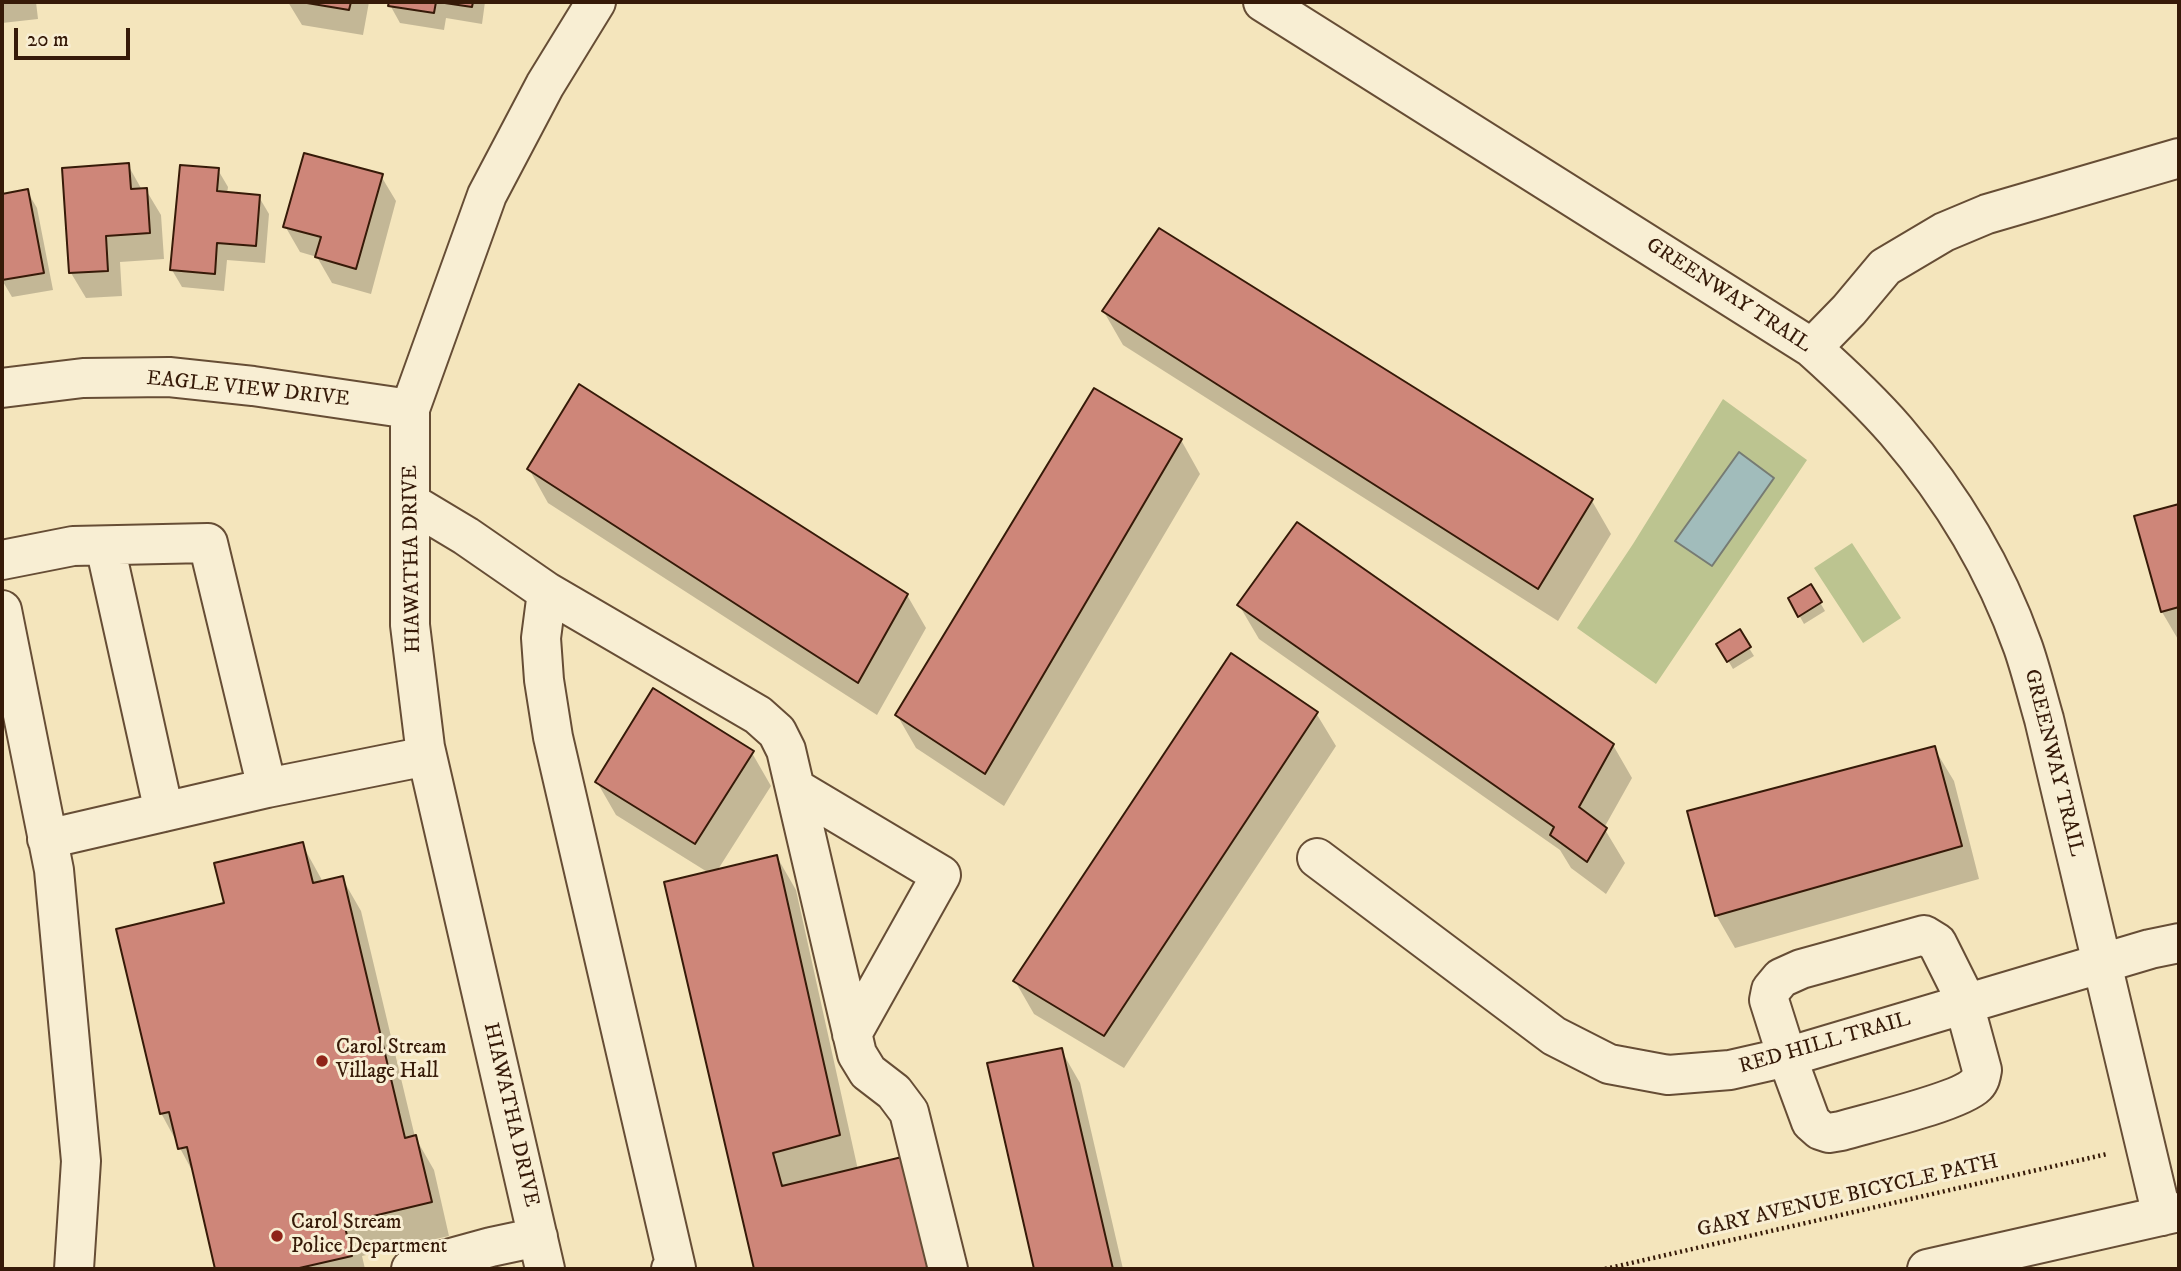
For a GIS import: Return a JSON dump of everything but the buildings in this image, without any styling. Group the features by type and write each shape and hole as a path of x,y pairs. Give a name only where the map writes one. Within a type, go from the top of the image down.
{"street":[{"name":"HIAWATHA DRIVE","path":"541,1253 427,756 410,625 410,409 488,195 545,85 596,2"},
{"name":"GREENWAY TRAIL","path":"1263,2 1812,348 1895,430 1938,485 1969,532 2023,648 2044,719 2101,964 2171,1214"},
{"path":"1812,348 1885,267 1944,232 1987,214 2179,158"},
{"name":"EAGLE VIEW DRIVE","path":"2,388 83,378 169,377 253,386 410,409"},
{"path":"411,502 548,592 758,715 777,732 786,750 857,1054 868,1072 894,1092 909,1112 948,1269"},
{"path":"2,559 73,546 208,543 267,788"},
{"path":"105,546 164,812"},
{"path":"548,592 541,638 553,737 674,1269"},
{"path":"2,610 54,870 81,1161 74,1269"},
{"path":"47,839 267,788 427,756"},
{"path":"795,788 941,875 852,1034"},
{"name":"RED HILL TRAIL","path":"1317,858 1554,1036 1609,1064 1668,1075 1730,1070 1787,1057 2150,949 2179,943"},
{"path":"1924,935 1937,943 1951,966 1965,1004 1982,1070 1979,1083 1949,1099 1829,1133 1820,1130 1811,1122 1769,1000 1771,990 1781,978 1801,969 1924,935"},
{"path":"1927,1269 2171,1214"},
{"path":"411,1269 491,1247 541,1253"}],"path":[{"name":"GARY AVENUE BICYCLE PATH","path":"1605,1269 2098,1156"}],"green space":[{"path":"1723,399 1807,460 1656,684 1577,628"},
{"path":"1852,543 1901,618 1863,643 1814,568"}],"water":[{"path":"1739,452 1774,478 1712,566 1675,541"}],"place":[{"name":"Carol Stream Village Hall","path":"322,1061"},
{"name":"Carol Stream Police Department","path":"277,1236"}]}
